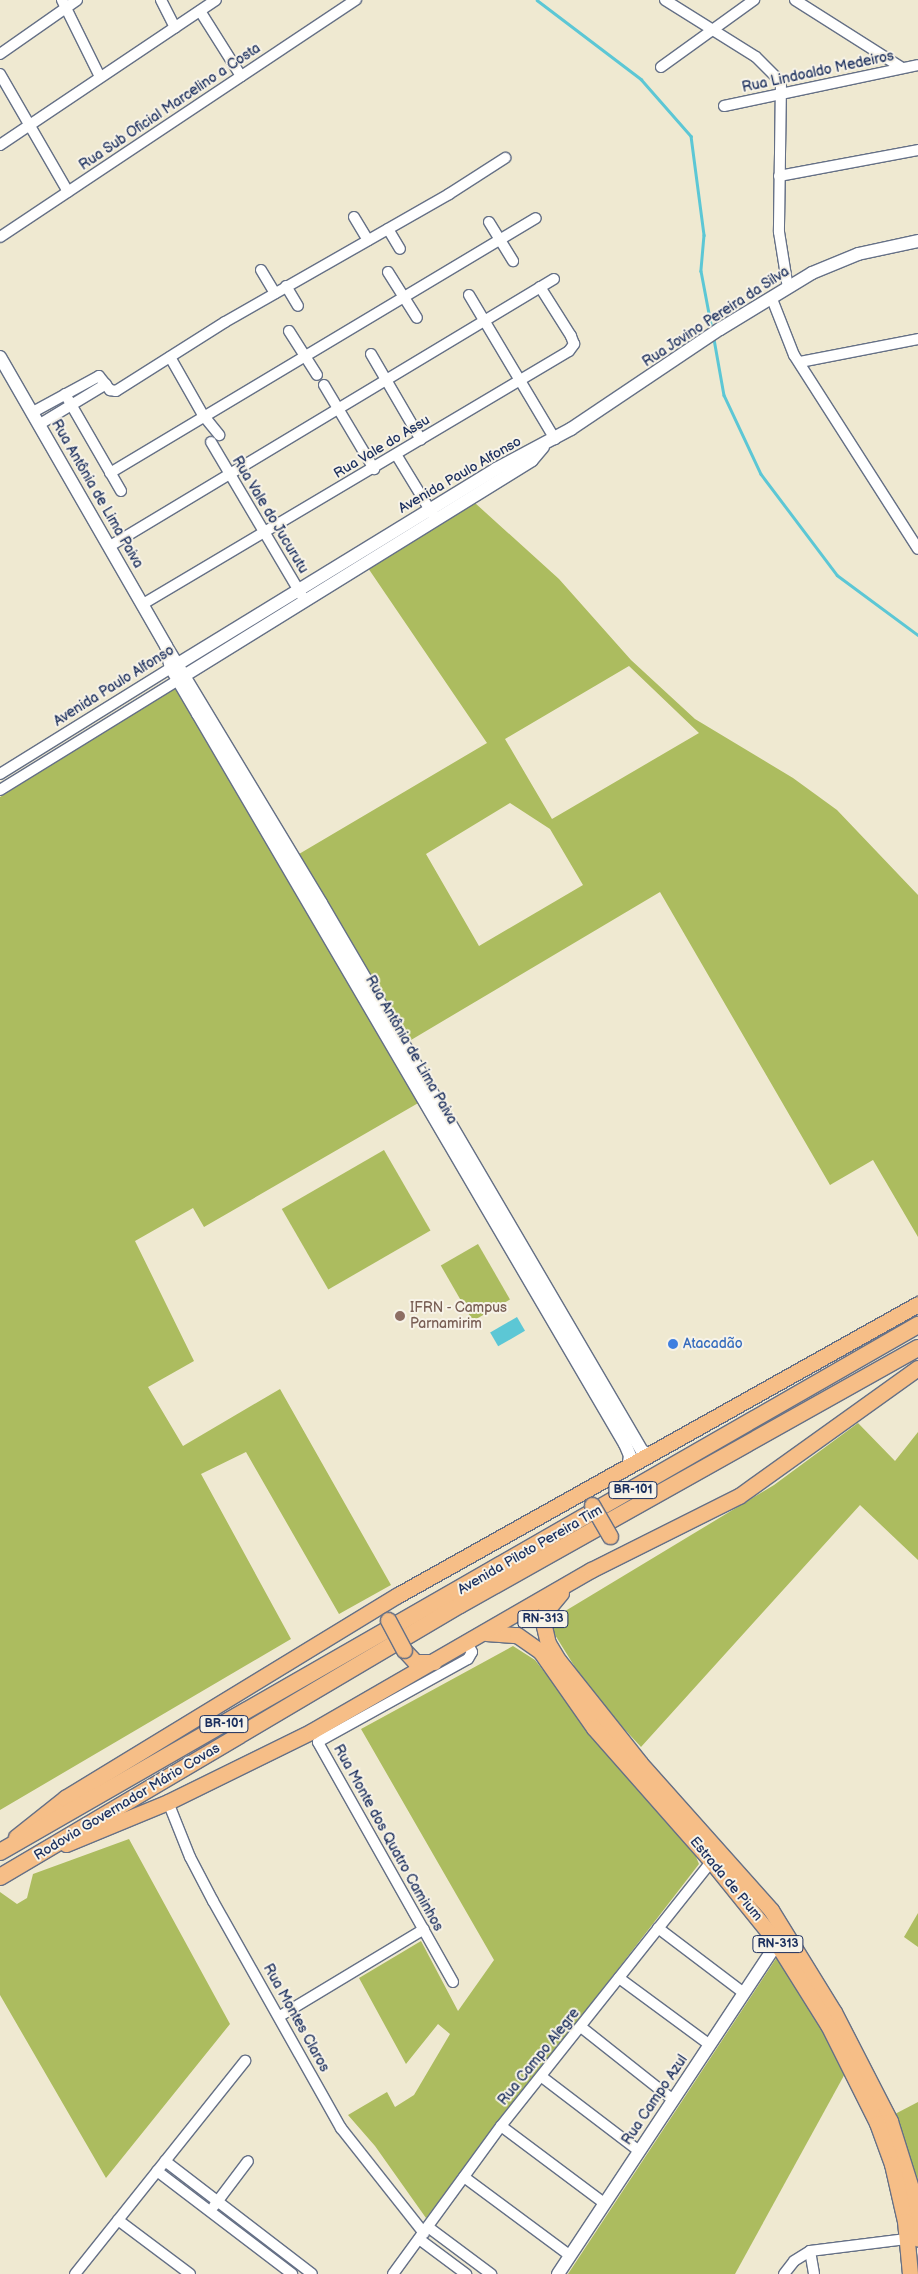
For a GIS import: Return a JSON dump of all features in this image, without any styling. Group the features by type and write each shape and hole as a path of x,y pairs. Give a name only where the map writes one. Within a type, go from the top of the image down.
{"highway":[{"name":"Avenida Piloto Pereira Tim","path":"352,1660 918,1325"},
{"name":"Avenida Piloto Pereira Tim","path":"352,1660 918,1348"},
{"name":"Rodovia Governador Mário Covas","path":"3,1850 100,1795 352,1660"},
{"name":"Rodovia Governador Mário Covas","path":"0,1876 136,1797 352,1660"}],"main road":[{"path":"3,1850 66,1798 398,1595 918,1304"},
{"path":"39,1855 168,1802 315,1737 570,1583 739,1496 918,1368"},
{"path":"571,1499 584,1498 592,1506 610,1536 612,1552 606,1563"},
{"name":"Estrada de Pium","path":"570,1583 543,1618 548,1643 583,1693 640,1763 753,1888 805,1962 848,2037 890,2121 911,2188 912,2239 910,2274"},
{"path":"398,1595 389,1606 388,1620 404,1650 415,1662 437,1662"},
{"name":"Estrada de Pium","path":"486,1633 517,1635 540,1651 594,1728 712,1861 777,1943 828,2025 874,2115 892,2164 912,2239"}],"street":[{"path":"0,54 63,4 77,0"},
{"path":"161,0 175,28"},
{"path":"0,146 30,128 100,77 216,0"},
{"name":"Rua Sub Oficial Marcelino a Costa","path":"0,237 356,0"},
{"path":"665,0 771,68 781,82 783,93 779,176 779,232 788,288"},
{"path":"661,67 711,28 754,0"},
{"path":"795,0 902,68"},
{"path":"63,4 100,77"},
{"path":"200,11 241,76"},
{"name":"Rua Lindoaldo Medeiros","path":"724,106 918,65"},
{"path":"0,74 68,192"},
{"path":"779,176 918,150"},
{"path":"36,418 66,394 99,376 116,391 286,286 388,229 505,158"},
{"path":"354,216 368,240"},
{"path":"110,473 203,415 536,218"},
{"path":"489,222 513,261"},
{"path":"388,229 400,249"},
{"name":"Rua Jovino Pereira da Silva","path":"543,447 713,334 788,288 834,263 918,241"},
{"path":"260,270 275,293"},
{"path":"388,272 417,318"},
{"path":"110,546 554,279"},
{"path":"286,286 298,306"},
{"name":"Rua Vale do Assu","path":"143,604 397,456 518,380 570,351 574,344 540,287"},
{"path":"468,295 518,380 556,439"},
{"path":"772,299 800,362 918,549"},
{"path":"289,331 317,375"},
{"path":"800,362 918,339"},
{"path":"371,354 422,440"},
{"name":"Rua Antônia de Lima Paiva","path":"0,357 110,546 178,671 522,1271 629,1453 628,1468"},
{"name":"Rua Vale do Jucurutu","path":"170,357 203,415 230,474 302,596"},
{"path":"36,418 71,404 106,384"},
{"path":"82,385 88,395"},
{"path":"324,386 374,469"},
{"path":"66,394 121,491"},
{"name":"Avenida Paulo Alfonso","path":"0,774 178,671 302,596 433,515 527,451 543,447"},
{"path":"397,456 433,515"},
{"name":"Rua Antônia de Lima Paiva","path":"178,671 534,1264 642,1451 650,1455"},
{"name":"Avenida Paulo Alfonso","path":"0,790 178,671"},
{"path":"522,1271 534,1264"},
{"path":"582,1372 594,1365"},
{"name":"Rua Monte dos Quatro Caminhos","path":"453,1982 315,1737 468,1659 472,1652 468,1644"},
{"name":"Rua Montes Claros","path":"168,1802 190,1857 341,2128 424,2233 466,2274"},
{"name":"Rua Campo Alegre","path":"393,2274 501,2126 542,2077 712,1861"},
{"path":"658,1928 744,1993"},
{"path":"280,2016 424,1929"},
{"name":"Rua Campo Azul","path":"558,2274 777,1943"},
{"path":"619,1978 710,2045"},
{"path":"581,2027 673,2100"},
{"path":"79,2273 118,2220 245,2061"},
{"path":"542,2077 638,2151"},
{"path":"501,2126 604,2203"},
{"path":"165,2160 312,2274"},
{"path":"210,2211 248,2161"},
{"path":"157,2171 292,2274"},
{"path":"464,2177 569,2255"},
{"path":"118,2220 190,2274"},
{"name":"Rua Montes Claros","path":"424,2233 491,2274"},
{"path":"784,2274 794,2261 810,2251 912,2239"},
{"path":"265,2254 272,2243"},
{"path":"810,2251 814,2274"}],"green space":[{"path":"475,503 559,579 631,660 695,719 793,778 837,810 918,895 918,1237 873,1160 830,1185 660,892 411,1040 299,854 487,743 368,568","holes":["629,666 699,733 552,819 505,739","510,803 550,829 583,885 479,946 426,854"]},
{"path":"178,686 420,1102 204,1227 193,1208 135,1241 194,1361 148,1387 183,1446 280,1389 391,1585 339,1614 246,1452 201,1474 291,1639 0,1810 0,797"},
{"path":"384,1150 430,1231 328,1290 282,1209"},
{"path":"478,1244 510,1299 473,1321 441,1266"},
{"path":"858,1423 895,1461 918,1432 918,1560 860,1505 641,1747 591,1693 547,1622 774,1485"},
{"path":"513,1646 535,1660 623,1773 694,1852 699,1864 426,2218 375,2146 348,2115 387,2092 395,2107 414,2095 450,2034 438,2024 406,2064 359,1978 421,1941 458,2011 494,1960 361,1729"},
{"path":"129,1839 230,2024 106,2178 0,1995 0,1892 17,1904 27,1898 33,1874"},
{"path":"918,1913 918,1947 904,1937"},
{"path":"779,1954 847,2070 735,2274 568,2274"},
{"path":"918,2102 918,2180 895,2114"}],"water":[{"path":"517,1317 525,1331 498,1346 490,1332"}],"waterway":[{"path":"537,0 641,79 691,136 704,235 701,271 712,329"},
{"path":"714,339 724,395 761,474 837,575 918,635"}],"place":[{"name":"IFRN - Campus Parnamirim","path":"400,1316"},
{"name":"Atacadão","path":"673,1344"}]}
